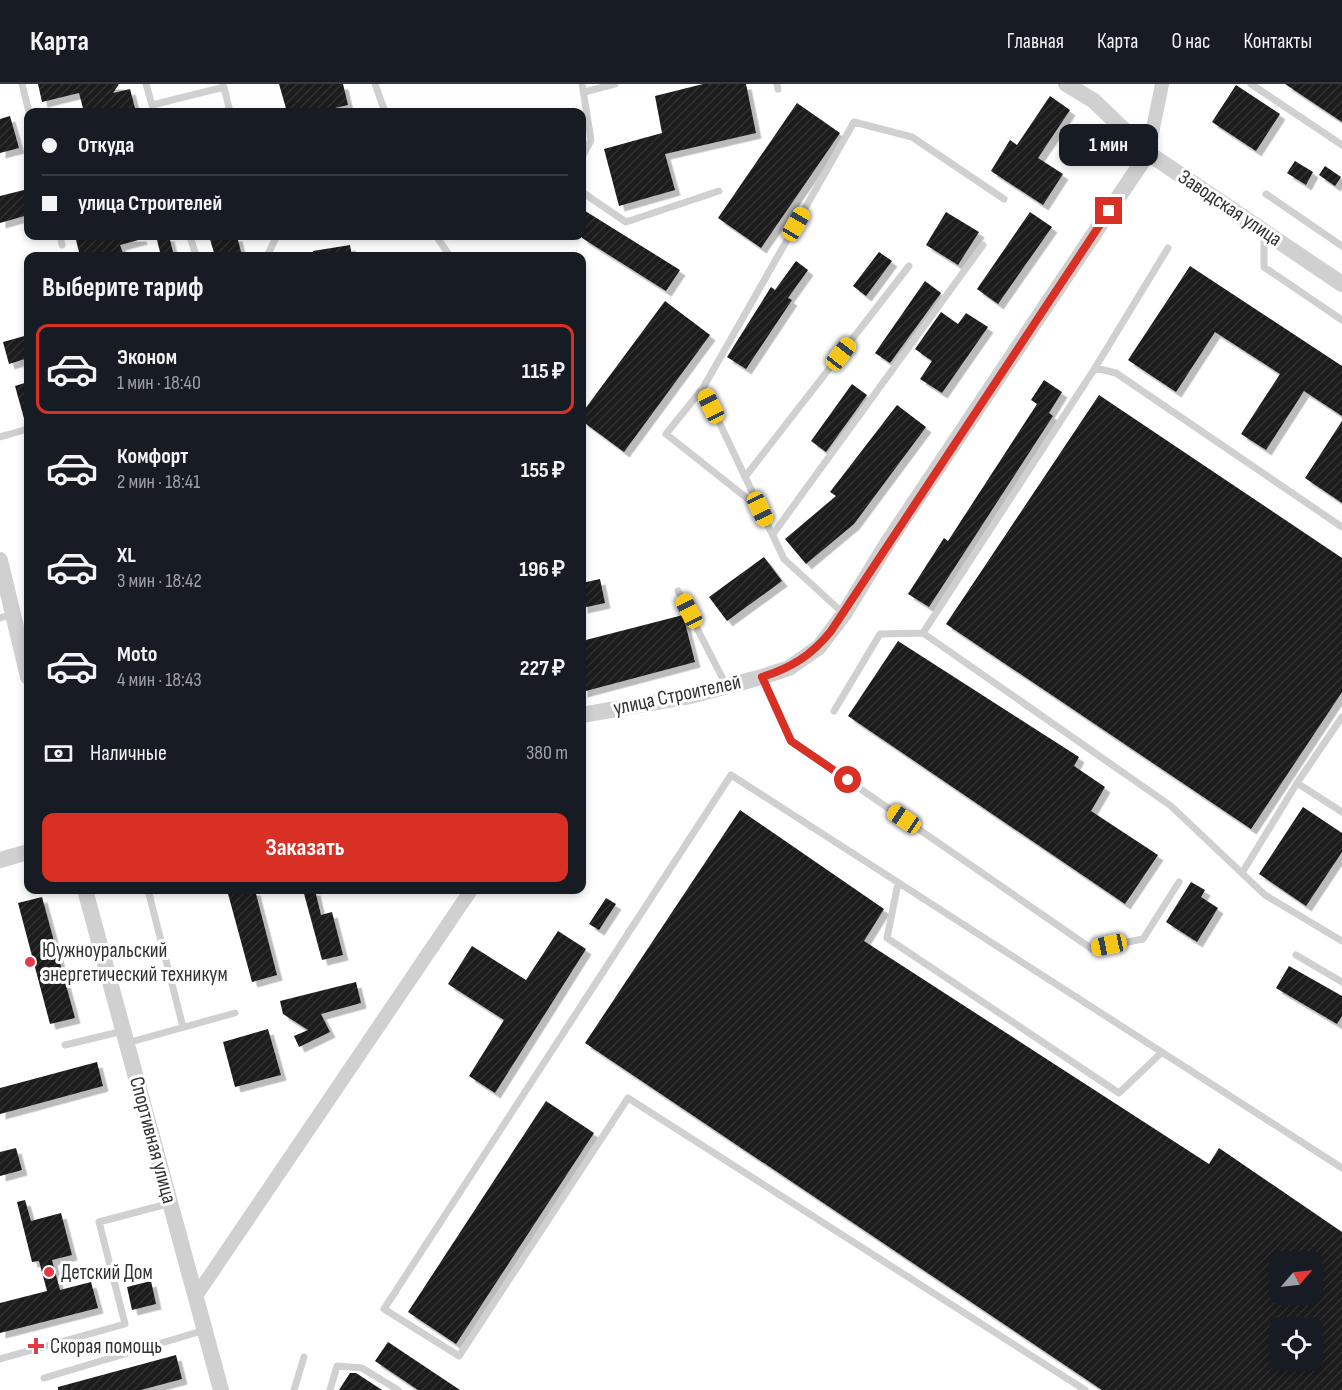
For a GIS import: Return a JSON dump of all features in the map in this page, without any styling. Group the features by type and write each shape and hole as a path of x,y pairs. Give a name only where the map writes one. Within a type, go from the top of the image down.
{"street":[{"name":"Заводская улица","path":"1066,84 1094,102 1148,153 1342,284"},
{"name":"улица Строителей","path":"586,718 727,687 762,677 789,668 819,647 844,614 888,542 1148,153 1162,84"},
{"path":"0,560 6,616 24,645"},
{"path":"0,860 24,853"},
{"name":"Спортивная улица","path":"86,894 221,1390"},
{"path":"195,1296 468,894"}],"lane":[{"path":"22,84 28,108"},
{"path":"146,84 153,108"},
{"path":"375,84 384,108"},
{"path":"586,149 591,140 583,88 615,84"},
{"path":"1251,84 1342,145"},
{"path":"156,108 224,87 229,108"},
{"path":"760,509 666,434 703,388 854,122 912,137 1004,200"},
{"path":"586,195 626,222 719,191"},
{"path":"1266,194 1342,246"},
{"path":"1264,231 1264,267 1342,320"},
{"path":"61,240 62,245"},
{"path":"773,534 983,245"},
{"path":"923,633 1095,368 1168,248"},
{"path":"745,477 909,267"},
{"path":"1095,368 1116,373 1342,527"},
{"path":"703,388 784,558 844,614"},
{"path":"0,437 24,430"},
{"path":"678,591 727,687"},
{"path":"834,711 880,634 923,633 1171,806 1265,895 1342,941"},
{"path":"762,677 791,741 1092,949 1143,939 1179,882"},
{"path":"1242,873 1297,783 1342,717"},
{"path":"1085,1390 628,1098 459,1356 384,1309 731,775 1342,1168"},
{"path":"1297,783 1342,812"},
{"path":"898,882 887,938 1119,1093 1161,1053"},
{"path":"149,894 183,1027"},
{"path":"1296,955 1342,981"},
{"path":"64,1045 183,1027 235,1013"},
{"path":"0,1359 125,1324 99,1222 171,1203"},
{"path":"44,1378 205,1330"},
{"path":"294,1390 304,1357"},
{"path":"330,1390 337,1366 363,1368 398,1390"}],"building":[{"path":"38,84 119,84 113,93 130,89 135,108 83,108 79,93 42,102"},
{"path":"279,84 343,84 348,105 335,108 286,108"},
{"path":"703,84 746,84 756,133 665,154 675,190 619,206 604,149 662,133 655,96"},
{"path":"1285,84 1342,84 1342,122"},
{"path":"1236,85 1280,114 1256,151 1212,122"},
{"path":"1050,96 1070,110 1038,158 1063,174 1043,205 991,171 1010,140 1017,145"},
{"path":"797,103 840,133 761,248 718,218"},
{"path":"10,116 19,148 0,153 0,119"},
{"path":"1295,161 1313,172 1306,185 1287,173"},
{"path":"1325,166 1341,177 1335,186 1319,175"},
{"path":"24,190 24,216 0,223 0,196"},
{"path":"586,211 680,270 666,291 585,240"},
{"path":"946,212 979,232 958,265 926,245"},
{"path":"1030,212 1052,227 998,304 977,289"},
{"path":"76,240 138,240 120,245 123,252 79,252"},
{"path":"157,240 170,240 173,252 160,252"},
{"path":"210,240 238,240 241,252 214,252"},
{"path":"350,245 351,252 313,252"},
{"path":"879,252 892,261 866,296 853,286"},
{"path":"796,261 808,270 788,298 792,300 746,369 727,357 771,287 775,290"},
{"path":"1190,266 1342,366 1342,416 1304,391 1266,450 1241,434 1280,374 1215,332 1176,392 1128,360"},
{"path":"925,281 941,293 890,363 875,353"},
{"path":"665,301 710,335 624,452 586,424 586,408"},
{"path":"941,312 958,324 966,313 988,327 942,393 920,379 932,361 915,349"},
{"path":"24,336 24,359 9,364 3,342"},
{"path":"1044,380 1062,392 1049,413 1053,416 929,607 908,594 944,538 948,541 1037,404 1031,400"},
{"path":"24,383 24,418 15,386"},
{"path":"852,384 867,395 826,452 811,441"},
{"path":"1099,395 1342,558 1342,692 1251,829 946,624"},
{"path":"897,405 926,427 854,524 806,564 785,539 836,496 830,492"},
{"path":"1342,421 1342,503 1305,478"},
{"path":"764,557 782,581 727,621 709,597"},
{"path":"600,579 605,603 586,607 586,582"},
{"path":"683,615 695,662 586,691 586,640"},
{"path":"898,641 1079,757 1074,766 1105,787 1091,811 1158,855 1125,904 848,716"},
{"path":"1303,807 1342,833 1342,852 1306,906 1259,874"},
{"path":"740,810 884,909 864,941 1209,1164 1219,1148 1342,1232 1342,1390 1102,1390 585,1043"},
{"path":"1191,882 1205,890 1201,897 1218,908 1197,942 1166,922"},
{"path":"228,894 256,894 277,975 252,982"},
{"path":"304,894 316,894 321,915 332,912 343,955 322,960"},
{"path":"42,897 75,1018 50,1024 18,903"},
{"path":"606,898 616,904 599,930 589,924"},
{"path":"558,931 586,949 495,1093 469,1076 504,1020 448,984 472,946 526,980"},
{"path":"1289,966 1342,996 1342,1016 1337,1024 1276,988"},
{"path":"356,982 361,1003 321,1014 330,1032 299,1047 294,1036 308,1030 283,1014 280,1001"},
{"path":"268,1029 281,1075 235,1087 223,1042"},
{"path":"97,1062 103,1086 0,1114 0,1088"},
{"path":"546,1101 594,1133 456,1344 408,1312"},
{"path":"16,1148 22,1170 0,1176 0,1152"},
{"name":"Детский Дом","path":"25,1200 31,1221 61,1213 72,1255 52,1260 60,1290 91,1282 98,1308 0,1333 0,1303 47,1291 39,1261 32,1262 17,1202"},
{"path":"151,1281 156,1304 132,1310 127,1287"},
{"path":"388,1342 460,1390 418,1390 375,1361"},
{"path":"176,1355 182,1379 141,1390 58,1390 58,1387"},
{"path":"350,1373 356,1373 382,1390 339,1390"}],"place":[{"name":"Юужноуральский энергетический техникум","path":"30,962"},
{"name":"Детский Дом","path":"49,1272"},
{"name":"Скорая помощь","path":"36,1346"}],"route":[{"path":"848,780 791,741 762,677 789,668 819,647 844,614 888,542 1109,211"}]}
